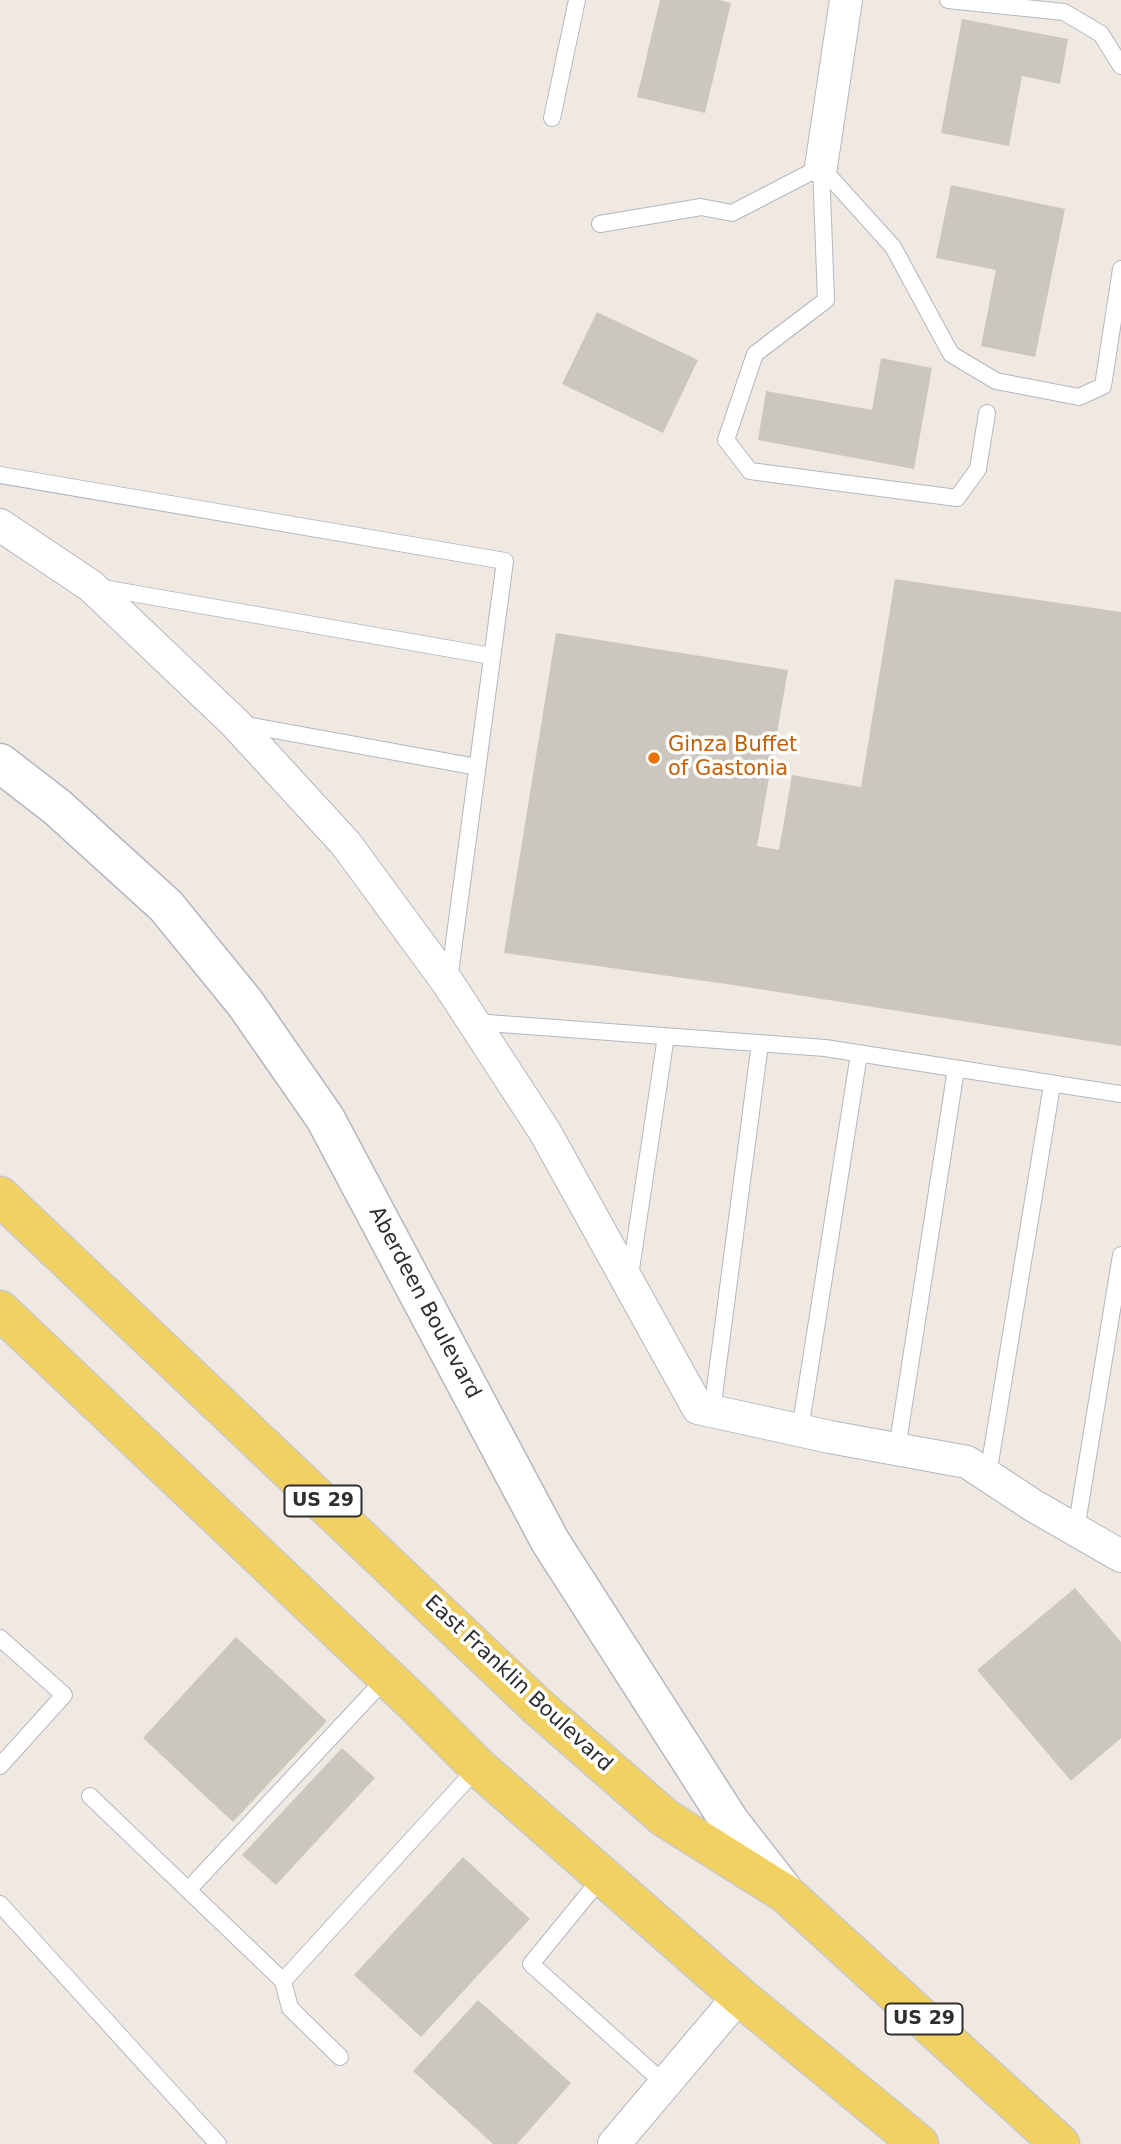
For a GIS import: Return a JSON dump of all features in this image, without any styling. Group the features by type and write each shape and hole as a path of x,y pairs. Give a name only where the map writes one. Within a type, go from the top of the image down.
{"main road":[{"name":"Aberdeen Boulevard","path":"0,763 57,807 166,905 245,1003 311,1097 325,1118 550,1541 730,1822 786,1894"},
{"name":"East Franklin Boulevard","path":"0,1196 537,1706 665,1818 786,1894 1060,2144"},
{"path":"0,1310 387,1677 478,1767 739,1996 919,2144"},
{"path":"0,1322 52,1359"}],"street":[{"path":"821,167 846,0"},
{"path":"0,525 91,586 235,723 346,844 448,983 545,1132 698,1408 967,1462 1121,1556"},
{"path":"614,2144 739,1996"}],"lane":[{"path":"552,118 577,0"},
{"path":"948,0 1064,12 1101,34 1121,65"},
{"path":"600,224 701,206 732,213 821,167"},
{"path":"821,167 893,247 951,354 996,381 1079,397 1103,386 1121,269"},
{"path":"821,167 826,300 755,354 726,440 750,471 957,498 978,469 987,413"},
{"path":"0,475 505,561 448,983"},
{"path":"91,586 491,656"},
{"path":"235,723 477,767"},
{"path":"474,1022 825,1048 1121,1094"},
{"path":"629,1282 666,1036"},
{"path":"712,1411 760,1043"},
{"path":"800,1430 859,1054"},
{"path":"897,1449 956,1069"},
{"path":"988,1475 1052,1085"},
{"path":"1076,1530 1121,1255"},
{"path":"0,1638 64,1695 0,1766"},
{"path":"188,1890 387,1677"},
{"path":"283,1980 478,1767"},
{"path":"90,1796 283,1980 290,2008 340,2057"},
{"path":"602,1877 531,1964 665,2084"},
{"path":"0,1904 218,2144"}],"building":[{"path":"660,0 720,0 731,3 705,113 637,97"},
{"path":"962,19 1068,39 1060,84 1022,76 1009,146 941,133"},
{"path":"951,185 1065,209 1035,357 981,346 996,270 936,258"},
{"path":"597,312 698,360 663,433 562,384"},
{"path":"881,358 932,368 914,469 758,440 766,391 872,410"},
{"path":"895,579 1121,612 1121,1046 733,985 504,953 556,633 788,670 757,846 779,850 792,775 861,787"},
{"path":"1075,1588 1121,1642 1121,1738 1071,1781 977,1670"},
{"path":"236,1637 327,1721 233,1822 143,1738"},
{"path":"342,1748 375,1778 276,1885 242,1855"},
{"path":"463,1857 530,1919 421,2037 354,1975"},
{"path":"478,2000 571,2083 517,2144 493,2144 413,2071"}],"place":[{"name":"Ginza Buffet of Gastonia","path":"654,758"}]}
